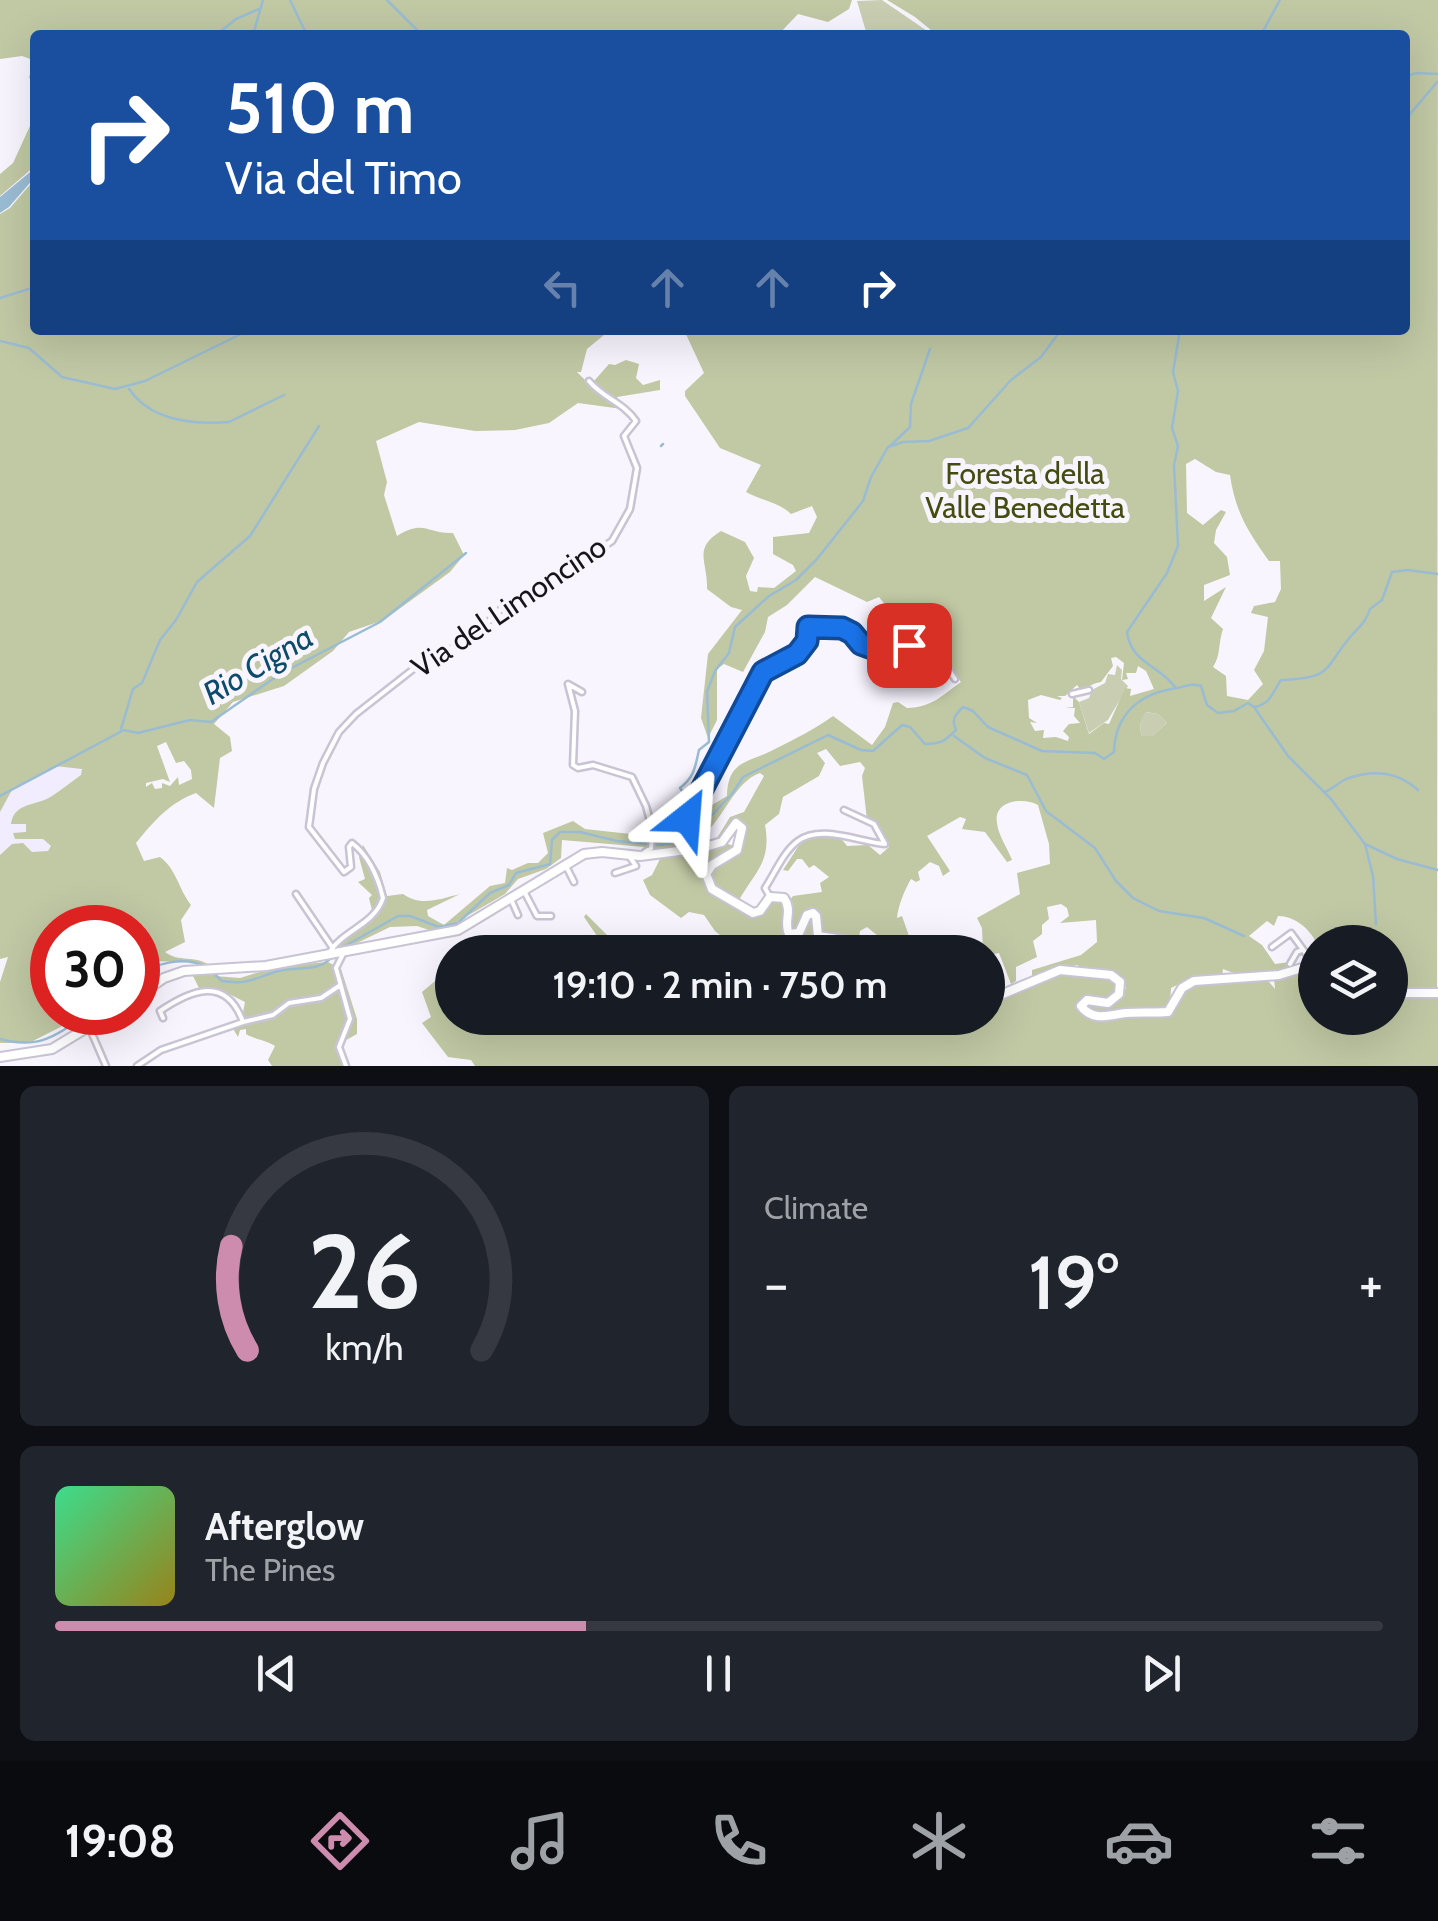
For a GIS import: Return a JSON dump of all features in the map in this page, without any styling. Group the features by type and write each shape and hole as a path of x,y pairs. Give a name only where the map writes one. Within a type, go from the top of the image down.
{"main road":[{"path":"160,983 174,974 266,966 458,930 564,864 596,852 630,855 716,845 739,823 742,832 737,850 710,868 708,884 754,913 770,897 786,900 790,910 786,930 790,935 799,933 807,916 813,913 818,935"},
{"path":"1005,993 1056,971 1106,974 1118,979 1120,994 1108,1003 1087,1000 1081,1006 1087,1013 1110,1018 1168,1012 1182,988 1194,981 1279,975 1298,968"},
{"path":"1408,993 1438,993"},
{"path":"0,1056 52,1049 76,1035"}],"street":[{"name":"Via del Limoncino","path":"334,952 372,918 383,898 375,871 358,844 350,844 351,867 344,872 309,827 317,778 339,732 368,703 430,656 482,628 506,604 538,590 606,548 630,510 637,465 624,436 636,421 589,381"},
{"path":"653,837 692,813 763,672 797,654 807,641 808,627 842,628 872,648 909,645 929,652 942,658 955,679"},
{"path":"582,692 568,684 576,711 573,765 593,766 632,777 646,806 653,837 650,848 630,855 636,866 616,873"},
{"path":"1072,694 1089,690"},
{"path":"770,897 765,888 784,857 802,838 829,834 884,844 874,824 844,810"},
{"path":"564,864 574,882"},
{"path":"522,889 537,916 551,916"},
{"path":"296,894 334,952 350,1020 338,1049 346,1066"},
{"path":"510,898 518,915"},
{"path":"1272,946 1291,933 1298,944"},
{"path":"1290,964 1298,952"},
{"path":"137,1066 161,1050 273,1015 289,1003 321,998 340,986"},
{"path":"163,1018 160,1011 171,1004 199,990 212,990 232,1004 243,1022"},
{"path":"93,1035 106,1066"}],"shaded area":[{"path":"65,732 105,795 0,903 0,777"}],"green space":[{"path":"0,0 852,0 849,9 828,22 798,14 783,30 30,30 30,59 0,59"},
{"path":"882,0 926,30 866,30 857,1"},
{"name":"Foresta della Valle Benedetta","path":"887,0 1438,0 1437,992 1408,987 1408,925 1301,925 1278,916 1274,926 1267,921 1249,936 1262,945 1275,964 1297,961 1290,967 1262,975 1223,969 1222,977 1191,978 1171,988 1170,1004 1163,1007 1128,1012 1094,1010 1088,1005 1119,998 1126,988 1119,977 1108,972 1081,971 1078,965 1046,970 1032,977 1032,970 1081,955 1097,942 1096,920 1060,923 1069,916 1061,904 1047,907 1049,919 1042,925 1042,934 1033,941 1037,957 1016,967 1016,981 1011,984 1005,968 1005,935 982,935 977,918 1020,894 1017,873 1050,864 1049,844 1038,805 1025,801 1005,805 997,815 999,832 1012,860 1007,862 985,832 962,829 966,819 960,817 927,836 950,871 943,876 939,866 930,862 918,872 920,880 911,879 897,918 902,916 909,935 877,935 867,927 859,935 820,933 820,913 816,910 808,912 795,932 789,923 789,901 793,896 822,892 820,883 829,877 814,865 809,868 802,859 797,859 788,871 783,870 805,836 833,836 847,846 868,845 880,855 889,847 867,820 862,776 865,768 860,762 840,766 826,749 817,753 825,763 819,776 783,797 779,814 765,825 764,858 738,902 714,888 710,872 738,852 746,832 741,820 732,822 719,841 674,850 717,838 730,817 744,812 764,776 760,773 743,784 710,829 690,843 649,852 645,847 562,840 561,858 546,869 518,879 505,894 448,927 432,931 417,926 390,927 351,946 334,948 372,910 372,895 358,882 365,879 359,857 363,845 380,872 387,896 403,894 424,901 460,894 427,910 428,916 444,925 490,886 505,883 507,868 538,863 548,853 543,833 573,821 585,829 667,838 690,831 712,805 727,796 731,775 742,764 833,716 872,745 885,727 893,703 907,708 924,705 961,682 938,651 944,630 907,636 892,634 892,613 879,597 867,602 815,577 787,605 768,617 765,632 743,672 724,664 717,669 717,720 708,738 701,718 708,654 742,610 731,607 707,589 704,550 721,531 745,542 754,558 746,576 750,591 774,588 796,571 793,565 773,554 773,537 809,533 817,517 812,506 791,514 746,492 761,465 720,448 685,396 685,391 704,373 686,335 1410,335 1410,30 931,30","holes":["1195,459 1216,472 1230,475 1235,500 1249,531 1269,561 1280,561 1281,589 1275,602 1254,606 1251,613 1268,617 1264,651 1254,670 1263,684 1248,700 1227,696 1226,676 1213,667 1223,629 1211,618 1226,587 1204,601 1204,585 1230,575 1227,557 1214,543 1226,512 1221,510 1203,525 1187,513 1186,464","1111,658 1124,663 1122,680 1128,679 1126,673 1136,673 1138,666 1146,671 1154,689 1130,696 1131,689 1125,688 1109,724 1104,723 1089,734 1079,702 1073,696 1073,707 1065,708 1075,708 1074,716 1080,723 1069,724 1063,731 1068,741 1043,738 1044,730 1035,731 1030,722 1037,723 1029,718 1028,700 1041,695 1060,700 1057,696 1065,696 1077,685 1080,689 1075,693 1101,682 1113,666","1144,714 1158,714 1167,723 1152,736 1142,736"]},
{"path":"30,126 30,170 0,196 0,174 13,163"},
{"path":"30,185 30,335 604,335 587,349 581,372 577,372 595,390 594,381 609,364 626,360 639,364 636,378 643,385 660,380 660,390 617,397 622,409 578,403 549,423 515,430 475,431 419,422 376,441 387,482 384,495 397,536 414,528 453,533 464,555 450,572 384,620 349,632 333,651 284,686 233,702 214,724 230,737 232,751 220,758 214,808 196,793 186,797 163,814 136,843 144,861 160,857 166,862 191,905 181,920 185,942 165,952 211,966 160,961 160,905 30,905 30,1035 45,1035 29,1043 0,1043 0,982 8,957 0,959 0,855 12,844 23,843 32,852 48,851 51,846 43,839 15,839 13,833 26,832 26,824 11,824 13,817 21,808 55,794 81,775 82,769 55,766 13,788 0,812 0,214","holes":["166,742 176,763 184,761 192,779 179,785 178,777 170,786 162,783 162,788 155,789 152,783 146,787 146,783 163,779 170,782 157,746"]},
{"path":"1117,665 1128,686 1108,720 1089,733 1079,702 1105,683 1108,674 1115,675"},
{"path":"1145,712 1158,714 1167,723 1152,736 1141,733"},
{"path":"724,843 735,846 713,860 706,871 709,888 756,917 774,898 785,900 790,935 720,935 704,915 689,912 681,918 650,895 643,880 652,875 662,855"},
{"path":"586,914 607,935 596,935 584,917"},
{"path":"813,916 817,935 801,935 808,919"},
{"path":"328,962 341,969 357,1019 357,1034 339,1044 345,1066 272,1066 268,1060 275,1046 246,1034 246,1029 240,1030 238,1037 232,1027 241,1023 245,1002 225,992 199,988 191,972 208,971 215,976 240,978 279,966"},
{"path":"1298,970 1298,1035 1408,1035 1408,996 1438,995 1438,1066 475,1066 471,1060 448,1057 422,1023 431,1017 422,992 435,981 435,1035 1005,1035 1005,991 1053,976 1088,972 1118,982 1117,993 1103,1002 1082,999 1078,1007 1079,1012 1111,1018 1166,1015 1183,991 1194,984 1265,977 1275,989 1274,978"}],"water":[{"path":"30,172 30,183 0,213 0,197"}],"waterway":[{"path":"254,30 263,0"},
{"path":"290,0 305,30"},
{"path":"387,0 417,30"},
{"path":"1264,30 1280,0"},
{"path":"222,30 259,9"},
{"path":"1410,75 1438,74"},
{"path":"1410,114 1438,81"},
{"path":"0,298 30,289"},
{"path":"0,341 29,348 62,377 115,389 145,381 239,335"},
{"path":"687,838 693,818 680,788 692,775 699,750 709,742 707,692 715,671 729,653 735,627 817,559 863,501 888,447 929,441 968,428 1011,380 1041,357 1057,335"},
{"path":"1175,687 1134,651 1127,632 1167,573 1178,546 1174,465 1178,446 1172,428 1178,391 1173,372 1179,335"},
{"path":"890,446 910,427 911,404 930,349"},
{"path":"129,389 138,400 161,414 201,423 229,422 284,395"},
{"path":"121,729 133,689 142,683 160,640 197,582 250,536 319,426"},
{"name":"Rio Cigna","path":"0,796 124,730 138,733 190,720 211,722 280,674 380,622 466,553"},
{"path":"336,951 398,916 410,916 439,927 458,923 490,893 509,885 516,873 550,864 552,840 560,832 661,845 690,838 743,777 828,735 861,750 873,751 902,725 910,727 925,744 935,743 956,730 955,717 963,707 973,711 988,727 1042,751 1095,753 1104,759 1114,752 1125,716 1152,695 1194,685 1201,686 1207,705 1218,713 1234,711 1248,703 1260,706 1281,680 1310,677 1325,670 1365,621 1370,609 1382,600 1392,572 1438,574"},
{"path":"1254,707 1288,756 1331,799 1365,844 1373,876 1376,924"},
{"path":"954,736 985,758 1027,775 1046,811 1095,848 1116,881 1133,898 1159,911 1204,918 1244,936"},
{"path":"1325,792 1346,779 1375,773 1402,779 1418,790"},
{"path":"1365,844 1397,859 1438,870"},
{"path":"211,971 222,981 246,981 278,971 314,967 332,957"},
{"path":"160,966 188,962 205,966"},
{"path":"0,1039 26,1043 56,1035"}],"route":[{"path":"687,818 763,672 797,654 807,641 808,627 842,628 872,648 909,645"}]}
